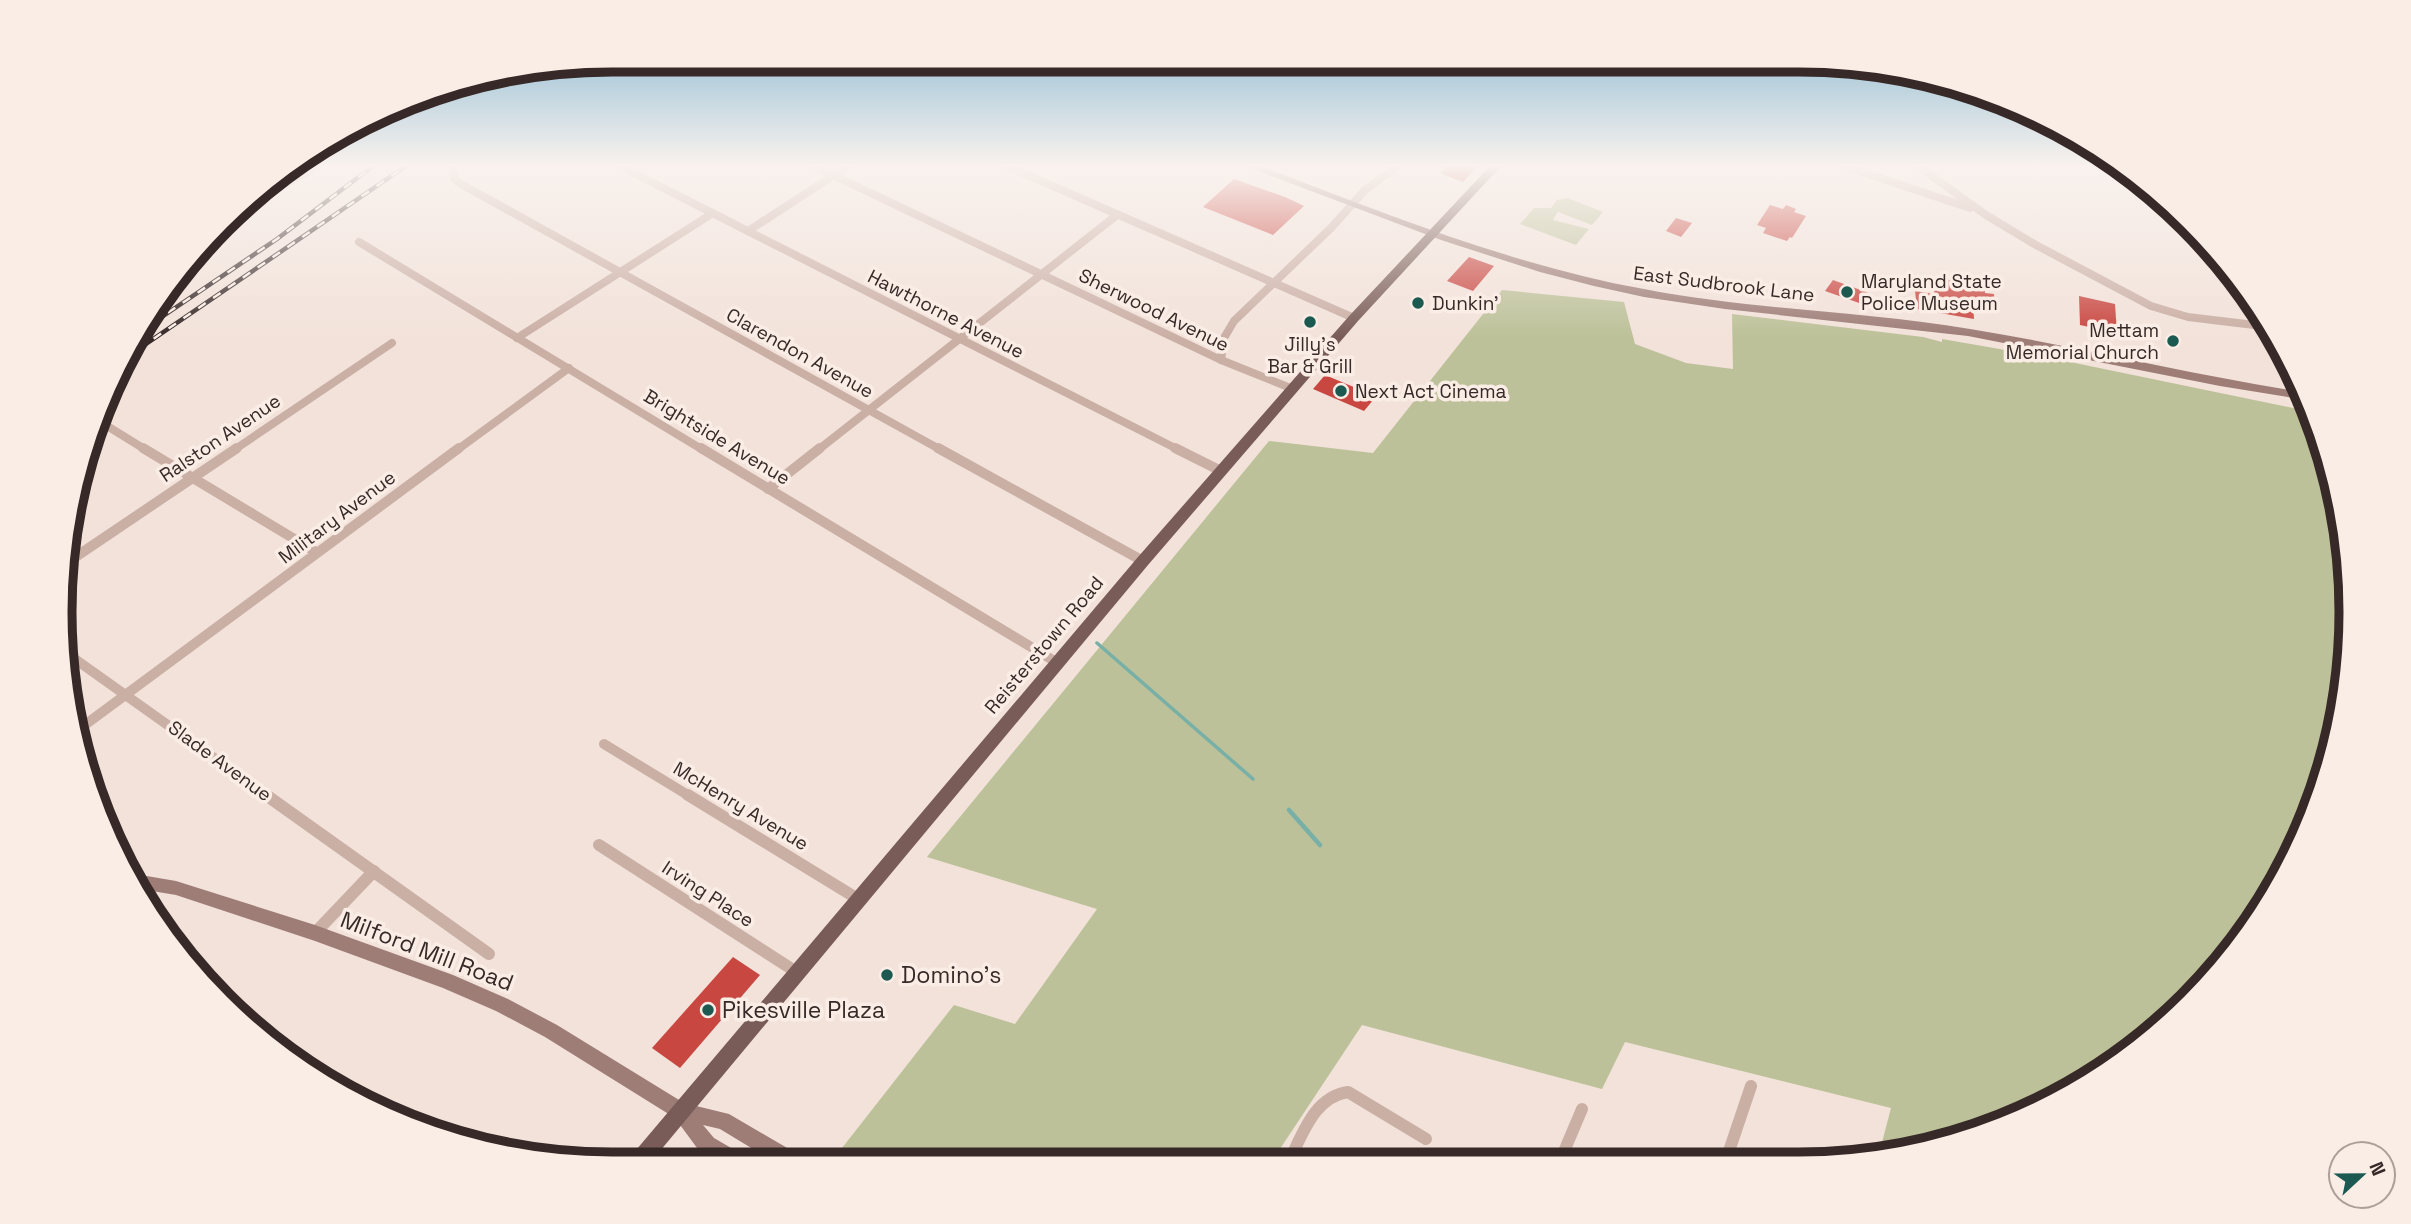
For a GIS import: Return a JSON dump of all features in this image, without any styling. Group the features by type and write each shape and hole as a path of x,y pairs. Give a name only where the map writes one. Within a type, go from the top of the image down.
{"main road":[{"name":"Reisterstown Road","path":"647,1152 1056,662 1354,318 1443,223"}],"street":[{"name":"Clarendon Avenue","path":"532,223 1143,561"},
{"path":"517,338 698,223"},
{"name":"Hawthorne Avenue","path":"732,223 1221,471"},
{"path":"748,231 760,223"},
{"name":"Sherwood Avenue","path":"933,223 1221,360 1293,388"},
{"path":"768,489 1107,223"},
{"path":"1135,223 1354,318"},
{"path":"1221,360 1227,330 1334,223"},
{"name":"East Sudbrook Lane","path":"1406,223 1545,268 1644,293 1956,330 2220,383 2293,394"},
{"path":"2000,223 2057,257 2151,306 2188,317 2256,325"},
{"name":"Brightside Avenue","path":"359,242 1056,662"},
{"name":"Ralston Avenue","path":"75,557 392,343"},
{"name":"Military Avenue","path":"84,726 569,368"},
{"path":"105,425 316,552"},
{"name":"Slade Avenue","path":"74,658 489,954"},
{"name":"McHenry Avenue","path":"604,744 858,899"},
{"name":"Irving Place","path":"599,845 798,972"},
{"path":"316,933 374,871"},
{"name":"Milford Mill Road","path":"144,883 176,888 316,933 447,981 502,1005 551,1031 681,1112"},
{"path":"1729,1152 1751,1086"},
{"path":"1294,1152 1323,1102 1339,1092 1348,1092 1426,1139"},
{"path":"1564,1152 1582,1109"},
{"path":"681,1112 723,1121 775,1152"},
{"path":"681,1112 707,1145 719,1152"}],"green space":[{"path":"1565,223 1589,229 1576,245 1520,224"},
{"path":"1502,290 1624,302 1635,344 1686,363 1733,369 1732,314 1923,337 1942,342 1942,339 2046,357 2300,409 2311,438 2329,507 2338,577 2335,683 2311,786 2284,851 2267,882 2228,941 2181,994 2128,1041 2069,1080 2006,1111 1939,1134 1881,1146 1891,1108 1625,1042 1602,1089 1362,1025 1278,1152 839,1152 954,1005 1015,1024 1097,909 927,857 1269,441 1373,453"}],"building":[{"path":"1243,223 1286,223 1273,235"},
{"path":"1672,223 1692,223 1681,237 1666,231"},
{"path":"1801,223 1787,241 1763,233 1766,228 1757,225"},
{"path":"1469,257 1494,266 1473,291 1447,281"},
{"path":"1933,277 1984,286 1985,293 1994,294 1995,307 1973,303 1974,319 1917,309 1915,291 1934,294"},
{"name":"Maryland State Police Museum","path":"1833,280 1869,293 1862,304 1825,291"},
{"path":"2079,296 2115,304 2117,333 2080,325"},
{"name":"Next Act Cinema","path":"1325,375 1368,393 1371,390 1379,393 1364,411 1313,389"},
{"name":"Pikesville Plaza","path":"733,957 760,975 680,1068 652,1048"}],"waterway":[{"path":"1097,643 1253,779"},
{"path":"1289,810 1320,845"}],"railway":[{"path":"158,319 298,223"},
{"path":"141,347 323,223"}],"place":[{"name":"Maryland State Police Museum","path":"1847,292"},
{"name":"Dunkin'","path":"1418,303"},
{"name":"Jilly's Bar & Grill","path":"1310,322"},
{"name":"Mettam Memorial Church","path":"2173,341"},
{"name":"Next Act Cinema","path":"1341,391"},
{"name":"Domino's","path":"887,975"},
{"name":"Pikesville Plaza","path":"708,1010"}]}
